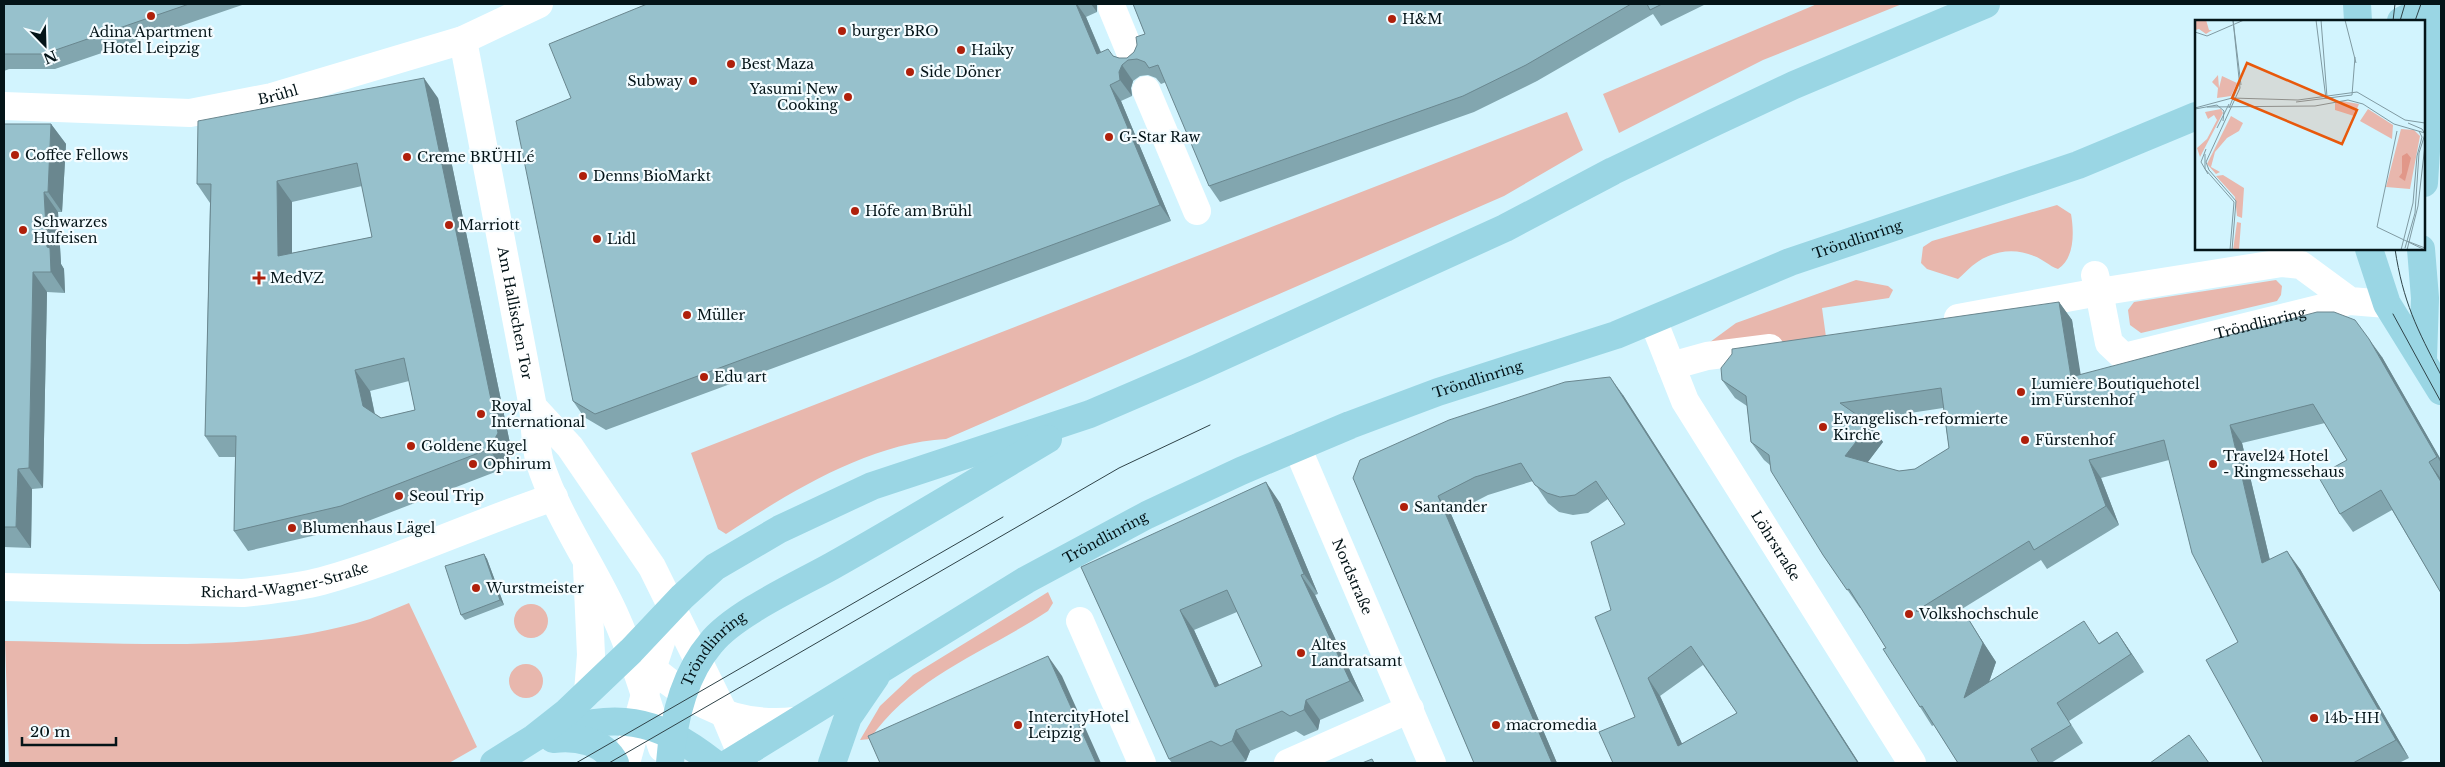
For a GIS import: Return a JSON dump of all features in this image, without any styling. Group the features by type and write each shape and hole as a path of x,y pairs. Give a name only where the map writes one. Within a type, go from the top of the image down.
{"main road":[{"name":"Tröndlinring","path":"528,741 588,692 638,644 698,581 736,554 804,517 872,486 1090,414 1396,279 1505,228 1612,171 1794,85 1986,4"},
{"path":"2357,4 2358,20"},
{"path":"2403,20 2435,4"},
{"path":"2425,167 2430,87 2440,4"},
{"name":"Tröndlinring","path":"739,761 772,735 1026,580 1194,492 1297,446 1438,392 1653,320 1790,262 2078,165 2195,116"},
{"path":"2370,250 2387,304 2441,391"},
{"path":"2422,250 2425,298 2423,360"},
{"name":"Tröndlinring","path":"670,763 655,730 682,699 699,661 718,636 743,617 908,523 1090,414"},
{"path":"832,763 848,717 860,696 883,667"},
{"path":"494,763 528,741 594,722 623,720 655,730 714,763"},
{"path":"528,741 583,740 602,748 615,763"}],"street":[{"name":"Brühl","path":"4,106 190,113 272,97 463,40 522,7"},
{"path":"1112,8 1133,59"},
{"name":"Am Hallischen Tor","path":"463,40 533,407 536,446 546,479 554,497 607,597 638,644 648,681"},
{"path":"1146,90 1197,211"},
{"path":"1934,322 2097,284 2282,263 2301,265 2350,302"},
{"name":"Tröndlinring","path":"2097,284 2108,343 2124,357 2350,302 2387,304"},
{"name":"Löhrstraße","path":"1653,320 1684,401 1912,763"},
{"path":"1671,366 1707,356 1799,344"},
{"path":"533,407 570,447 652,567 673,606 724,713 739,761"},
{"name":"Nordstraße","path":"1297,446 1432,763"},
{"name":"Richard-Wagner-Straße","path":"4,587 243,593 278,589 320,581 360,569 504,513 554,497"},
{"name":"Am Hallischen Tor","path":"587,561 591,654 588,692"},
{"path":"666,763 655,730 648,681 673,606"},
{"path":"1080,621 1142,763"},
{"name":"Tröndlinring","path":"648,681 682,699 724,713 777,723 795,721"},
{"path":"1288,763 1410,710"},
{"path":"626,763 655,730"}],"shaded area":[{"path":"1817,4 1902,4 1763,60 1619,133 1603,94"},
{"path":"1567,112 1583,150 1504,196 946,439 888,450 859,460 803,487 726,534 718,529 691,453"},
{"path":"2057,205 2071,214 2073,228 2072,244 2068,258 2058,269 2026,253 2010,251 1986,257 1972,266 1958,279 1927,269 1921,263 1923,247 1932,241"},
{"path":"1856,280 1888,286 1893,290 1889,298 1822,308 1826,337 1706,354 1706,345 1736,323"},
{"path":"2276,280 2282,286 2281,295 2277,301 2141,333 2130,325 2128,310 2134,302"},
{"path":"1048,592 1053,603 1048,611 929,682 907,698 887,717 870,739 860,740 880,706 913,675"},
{"path":"409,603 477,747 449,763 9,763 5,641 189,644 281,638 326,630 370,619"},
{"path":"531,604 538,605 543,609 547,614 547,628 543,633 538,637 531,638 524,637 519,633 515,628 514,621 515,614 519,609 524,605"},
{"path":"526,664 533,665 538,669 542,674 542,688 538,693 533,697 526,698 519,697 514,693 510,688 509,681 510,674 514,669 519,665"}],"building":[{"path":"4,4 189,4 44,54 4,54"},
{"name":"Höfe am Brühl","path":"647,4 1076,4 1097,54 1108,49 1113,56 1127,58 1134,52 1137,45 1136,37 1145,34 1133,4 1631,4 1526,65 1463,96 1209,186 1158,65 1149,68 1145,62 1137,59 1128,60 1122,65 1119,72 1120,80 1110,85 1160,205 595,414 573,401 516,121 571,98 549,44"},
{"path":"1647,4 1662,4 1650,10"},
{"path":"424,78 498,433 489,449 341,506 234,531 236,436 205,436 211,184 197,184 198,121","holes":["357,163 372,237 278,256 277,181","404,358 415,410 381,418 363,406 355,370"]},
{"path":"4,124 51,124 48,192 44,192 47,247 50,248 51,272 33,272 29,468 18,469 16,527 4,527"},
{"path":"2059,302 2071,377 2317,312 2334,312 2355,320 2369,339 2437,457 2429,462 2441,482 2441,593 2381,490 2340,514 2318,476 2347,460 2313,404 2230,425 2262,563 2287,551 2396,740 2353,763 2261,763 2263,762 2206,660 2238,642 2192,553 2164,440 2089,460 2106,506 2034,550 2029,541 1916,611 1969,620 1983,643 1964,698 2084,621 2099,644 2117,632 2131,654 2057,703 2071,725 2031,749 2039,763 1958,763 1883,649 1886,648 1849,589 1847,590 1823,555 1771,471 1769,455 1751,442 1746,396 1722,380 1721,368 1732,354 1732,349","holes":["1941,388 1949,448 1915,469 1899,471 1845,456 1870,424 1840,403"]},
{"path":"1610,377 1858,763 1613,763 1599,732 1635,717 1595,617 1611,610 1591,542 1625,524 1596,481 1575,495 1560,497 1547,493 1535,485 1521,463 1475,477 1438,496 1552,763 1474,763 1353,478 1360,460 1449,420 1565,382","holes":["1691,646 1737,713 1678,746 1648,678"]},
{"name":"Altes Landratsamt","path":"1266,482 1304,574 1301,575 1350,681 1306,700 1304,710 1290,716 1282,711 1236,730 1232,741 1221,746 1211,741 1169,759 1081,567","holes":["1227,590 1262,666 1215,687 1180,610"]},
{"name":"Wurstmeister","path":"484,554 500,600 461,615 445,566"},
{"name":"IntercityHotel Leipzig","path":"1048,656 1096,763 880,763 868,736"},
{"path":"2189,735 2209,763 2150,763"},
{"path":"1372,759 1374,763 1362,763"}],"tram line":[{"path":"2393,20 2395,4"},
{"path":"2400,20 2405,4"},
{"path":"2415,20 2421,4"},
{"path":"2395,250 2402,285 2412,315 2441,375"},
{"path":"2393,314 2441,402"},
{"path":"609,763 1119,468 1210,425"},
{"path":"576,763 1003,517"}],"place":[{"name":"Adina Apartment Hotel Leipzig","path":"151,16"},
{"name":"H&M","path":"1392,19"},
{"name":"burger BRO","path":"842,31"},
{"name":"Haiky","path":"961,50"},
{"name":"Best Maza","path":"731,64"},
{"name":"Side Döner","path":"910,72"},
{"name":"Subway","path":"693,81"},
{"name":"Yasumi New Cooking","path":"848,97"},
{"name":"G-Star Raw","path":"1109,137"},
{"name":"Coffee Fellows","path":"15,155"},
{"name":"Creme BRÜHLé","path":"407,157"},
{"name":"Denns BioMarkt","path":"583,176"},
{"name":"Höfe am Brühl","path":"855,211"},
{"name":"Marriott","path":"449,225"},
{"name":"Schwarzes Hufeisen","path":"23,230"},
{"name":"Lidl","path":"597,239"},
{"name":"MedVZ","path":"259,278"},
{"name":"Müller","path":"687,315"},
{"name":"Edu art","path":"704,377"},
{"name":"Lumière Boutiquehotel im Fürstenhof","path":"2021,392"},
{"name":"Royal International","path":"481,414"},
{"name":"Evangelisch-reformierte Kirche","path":"1823,427"},
{"name":"Fürstenhof","path":"2025,440"},
{"name":"Goldene Kugel","path":"411,446"},
{"name":"Ophirum","path":"473,464"},
{"name":"Travel24 Hotel - Ringmessehaus","path":"2213,464"},
{"name":"Seoul Trip","path":"399,496"},
{"name":"Santander","path":"1404,507"},
{"name":"Blumenhaus Lägel","path":"292,528"},
{"name":"Wurstmeister","path":"476,588"},
{"name":"Volkshochschule","path":"1909,614"},
{"name":"Altes Landratsamt","path":"1301,653"},
{"name":"14b-HH","path":"2314,718"},
{"name":"IntercityHotel Leipzig","path":"1018,725"},
{"name":"macromedia","path":"1496,725"}]}
